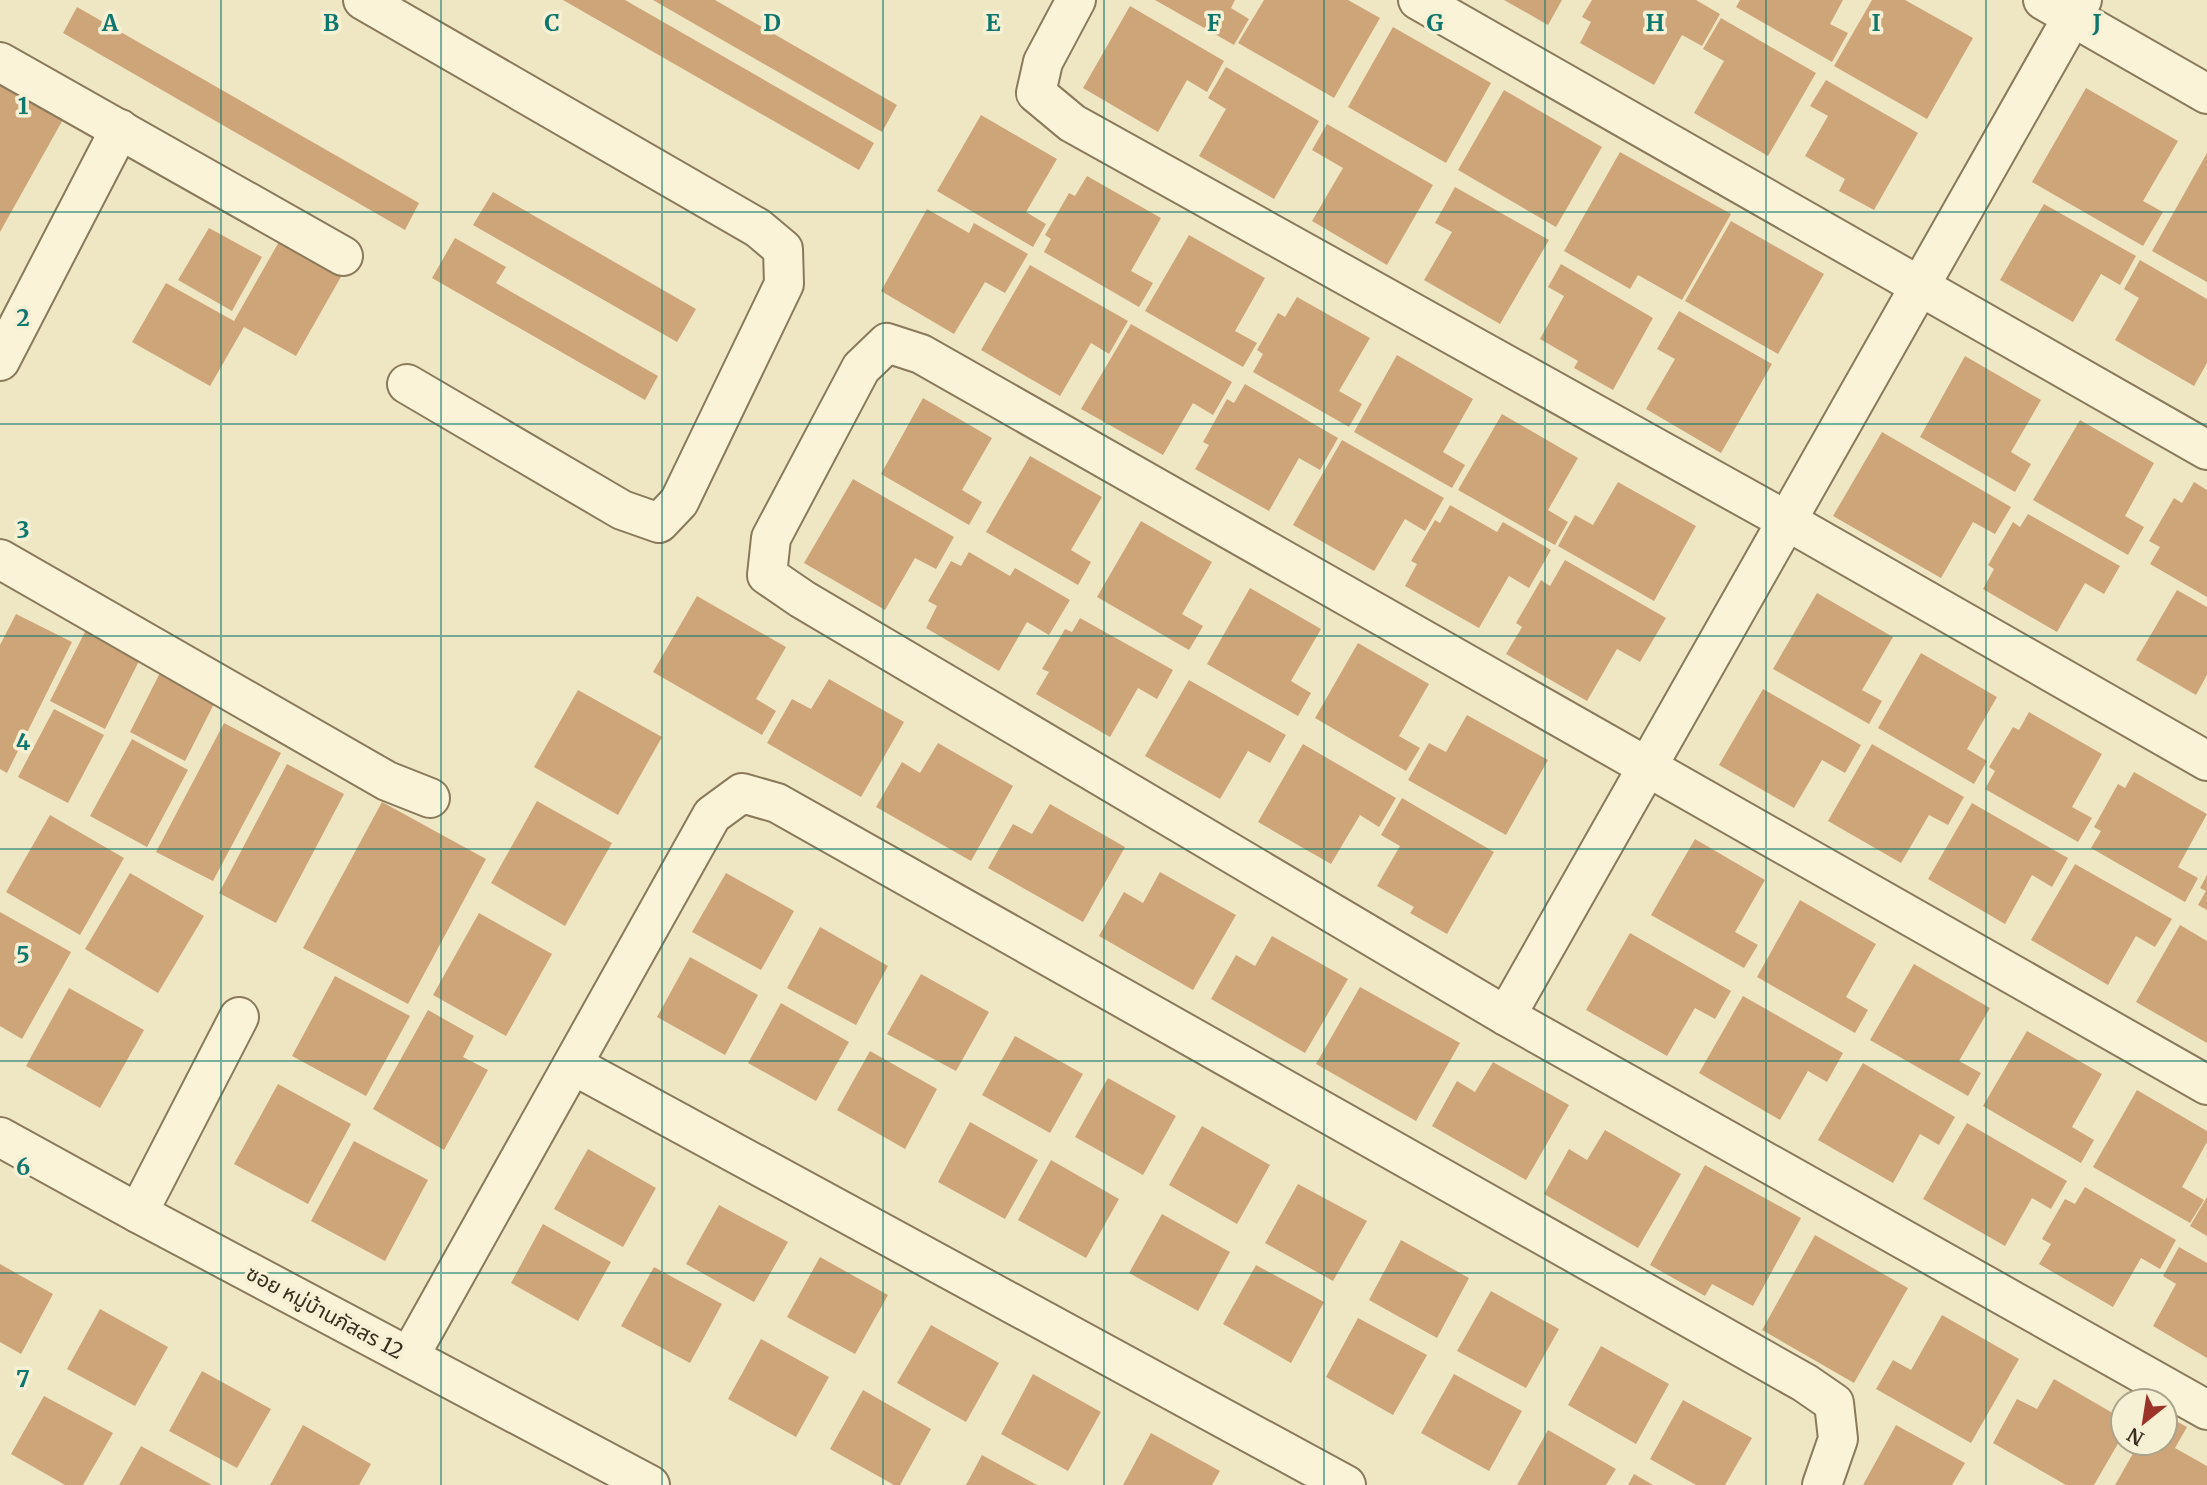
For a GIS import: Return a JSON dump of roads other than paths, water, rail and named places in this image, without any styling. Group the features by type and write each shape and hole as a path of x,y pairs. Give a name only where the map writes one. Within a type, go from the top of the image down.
{"street":[{"path":"363,0 758,228 783,249 784,284 679,502 659,523 622,510 407,384"},
{"path":"1076,0 1043,62 1036,93 1072,122 1787,521 2207,761"},
{"path":"1418,0 2207,450"},
{"path":"1506,1016 1919,287 2066,6 2207,94"},
{"path":"0,62 343,256"},
{"path":"0,361 120,129"},
{"path":"2207,1085 921,354 887,343 861,368 771,538 767,575 802,599 1506,1016 2207,1410"},
{"path":"0,559 387,781 430,798"},
{"path":"409,1357 712,816 742,793 777,803 1805,1383 1834,1403 1838,1439 1822,1485"},
{"path":"138,1213 239,1017"},
{"path":"573,1065 1346,1485"},
{"name":"ซอย หมู่บ้านภัสสร 12","path":"0,1137 650,1485"}]}
